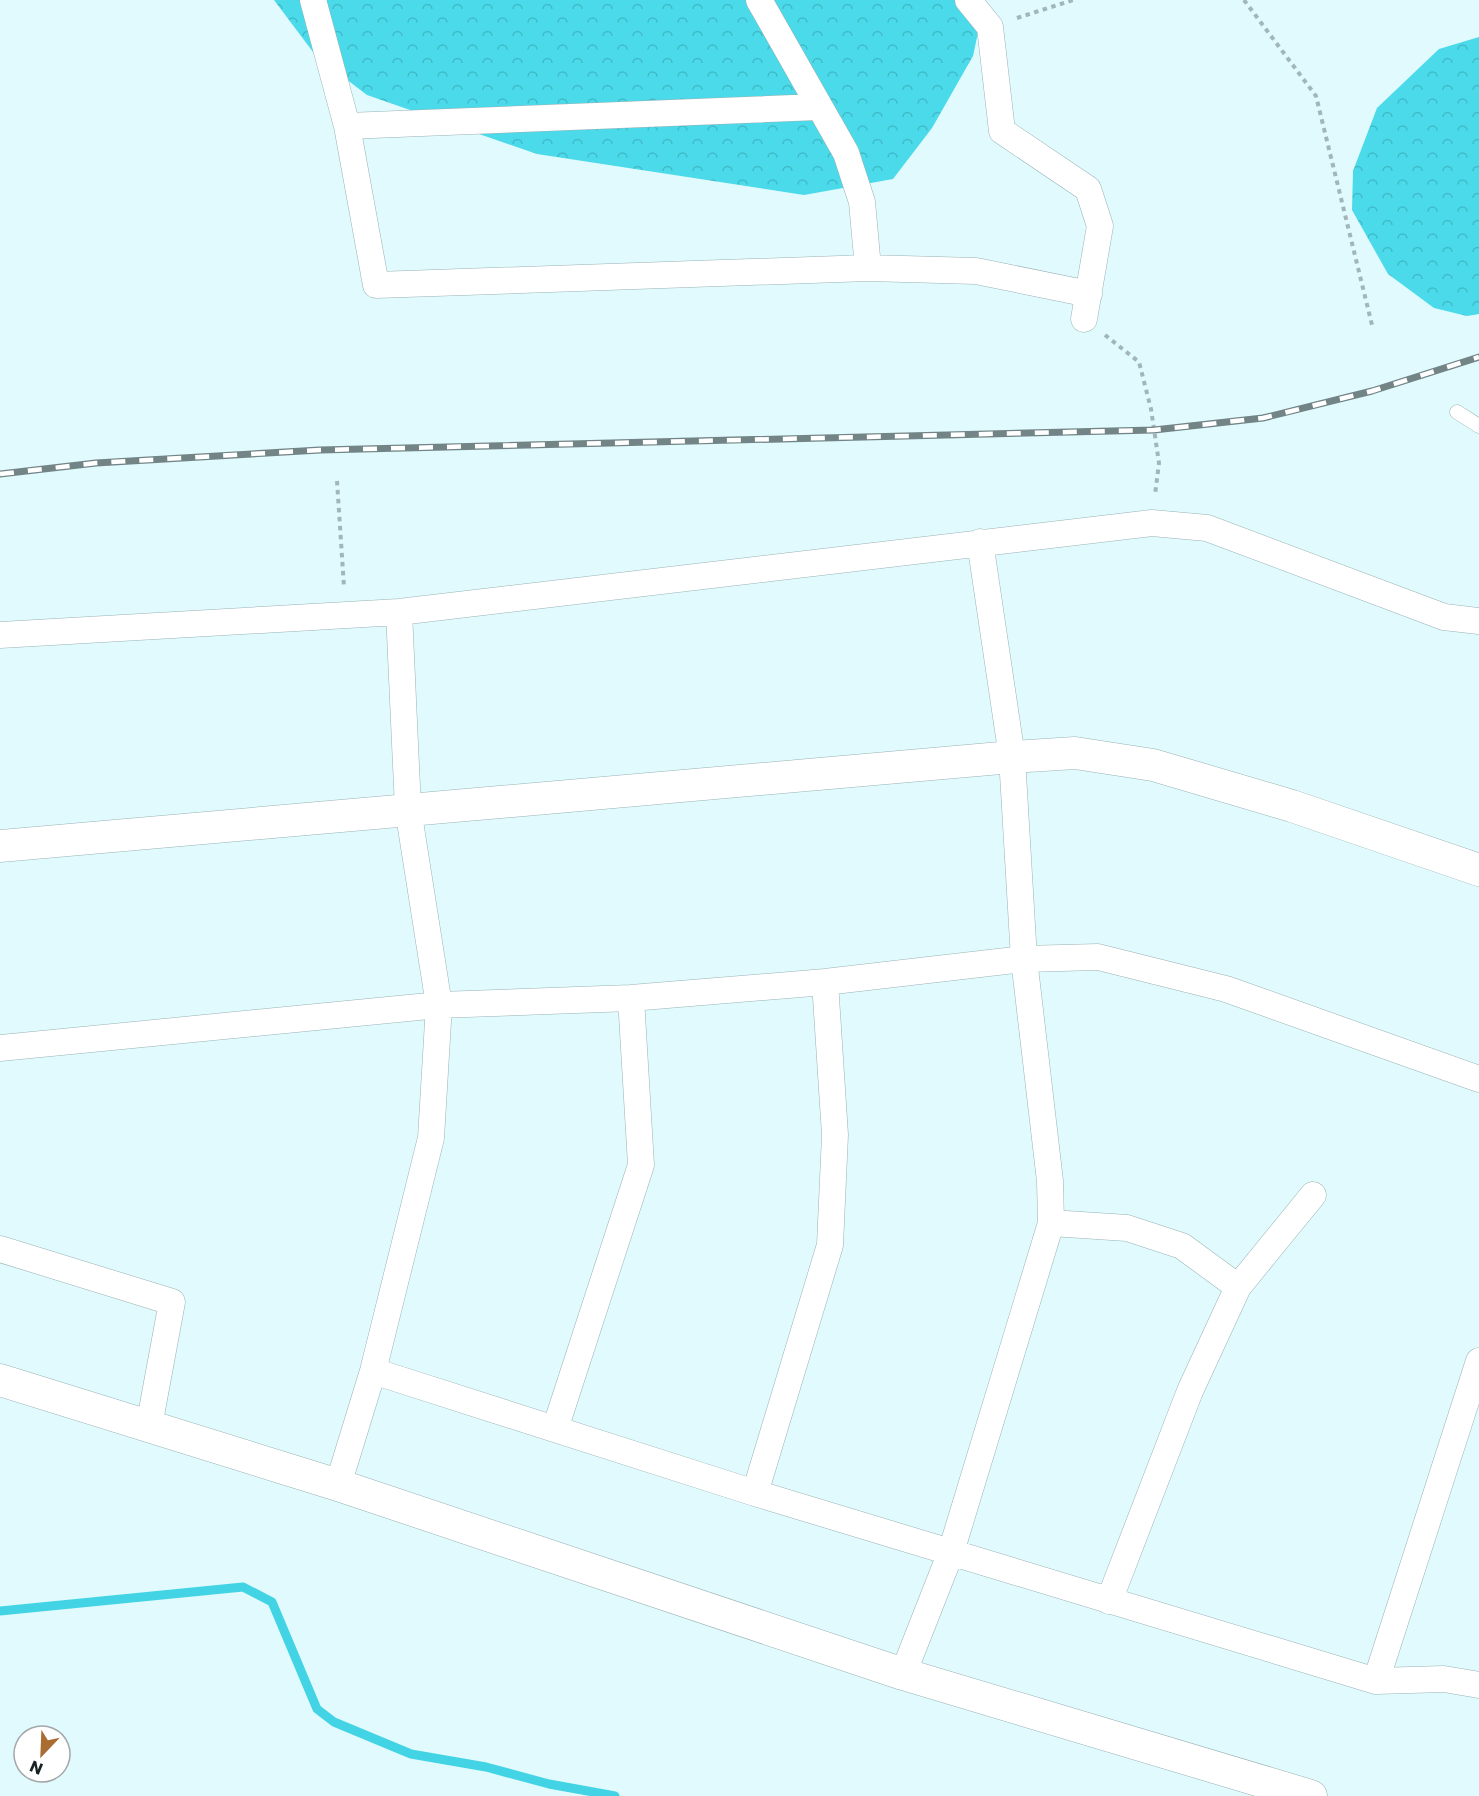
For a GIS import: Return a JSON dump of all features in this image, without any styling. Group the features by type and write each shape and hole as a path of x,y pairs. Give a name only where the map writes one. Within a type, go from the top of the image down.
{"street":[{"path":"313,0 347,126 376,285 868,268 976,270 1089,294"},
{"path":"759,0 818,108 846,153 862,202 868,268"},
{"path":"968,0 990,27 1002,131 1088,189 1101,226 1084,319"},
{"path":"347,126 818,108"},
{"path":"0,635 347,617 399,612 1152,523 1207,528 1443,617 1479,621"},
{"path":"903,1674 951,1552 1051,1223 1050,1181 1024,959 1012,757 980,542"},
{"path":"338,1485 373,1371 431,1138 439,1005 408,810 399,612"},
{"path":"0,846 1075,753 1153,765 1292,806 1479,870"},
{"path":"0,1048 439,1005 631,998 825,982 1024,959 1098,957 1226,989 1479,1079"},
{"path":"755,1493 830,1245 835,1135 825,982"},
{"path":"555,1429 641,1165 631,998"},
{"path":"1109,1600 1190,1391 1238,1287 1313,1195"},
{"path":"1051,1223 1127,1228 1182,1246 1238,1287"},
{"path":"0,1249 172,1302 149,1426"},
{"path":"1376,1681 1479,1361"},
{"path":"373,1371 755,1493 1376,1681 1444,1679 1479,1685"},
{"path":"0,1380 338,1485 903,1674 1311,1796"}],"lane":[{"path":"1457,412 1479,426"}],"path":[{"path":"990,27 1073,0"},
{"path":"1244,0 1316,96 1372,325"},
{"path":"1084,319 1139,362 1151,409 1159,463 1152,523"},
{"path":"337,481 347,617"}],"green space":[{"path":"274,0 985,0 973,56 932,128 893,179 804,195 537,154 367,95 316,56"},
{"path":"1479,37 1479,314 1467,316 1434,308 1388,274 1352,210 1353,171 1377,108 1439,49"}],"waterway":[{"path":"0,1611 243,1587 272,1602 317,1709 334,1722 411,1754 486,1767 549,1784 615,1796"}],"railway":[{"path":"0,474 96,463 320,450 1154,430 1263,418 1372,391 1479,357"}]}
